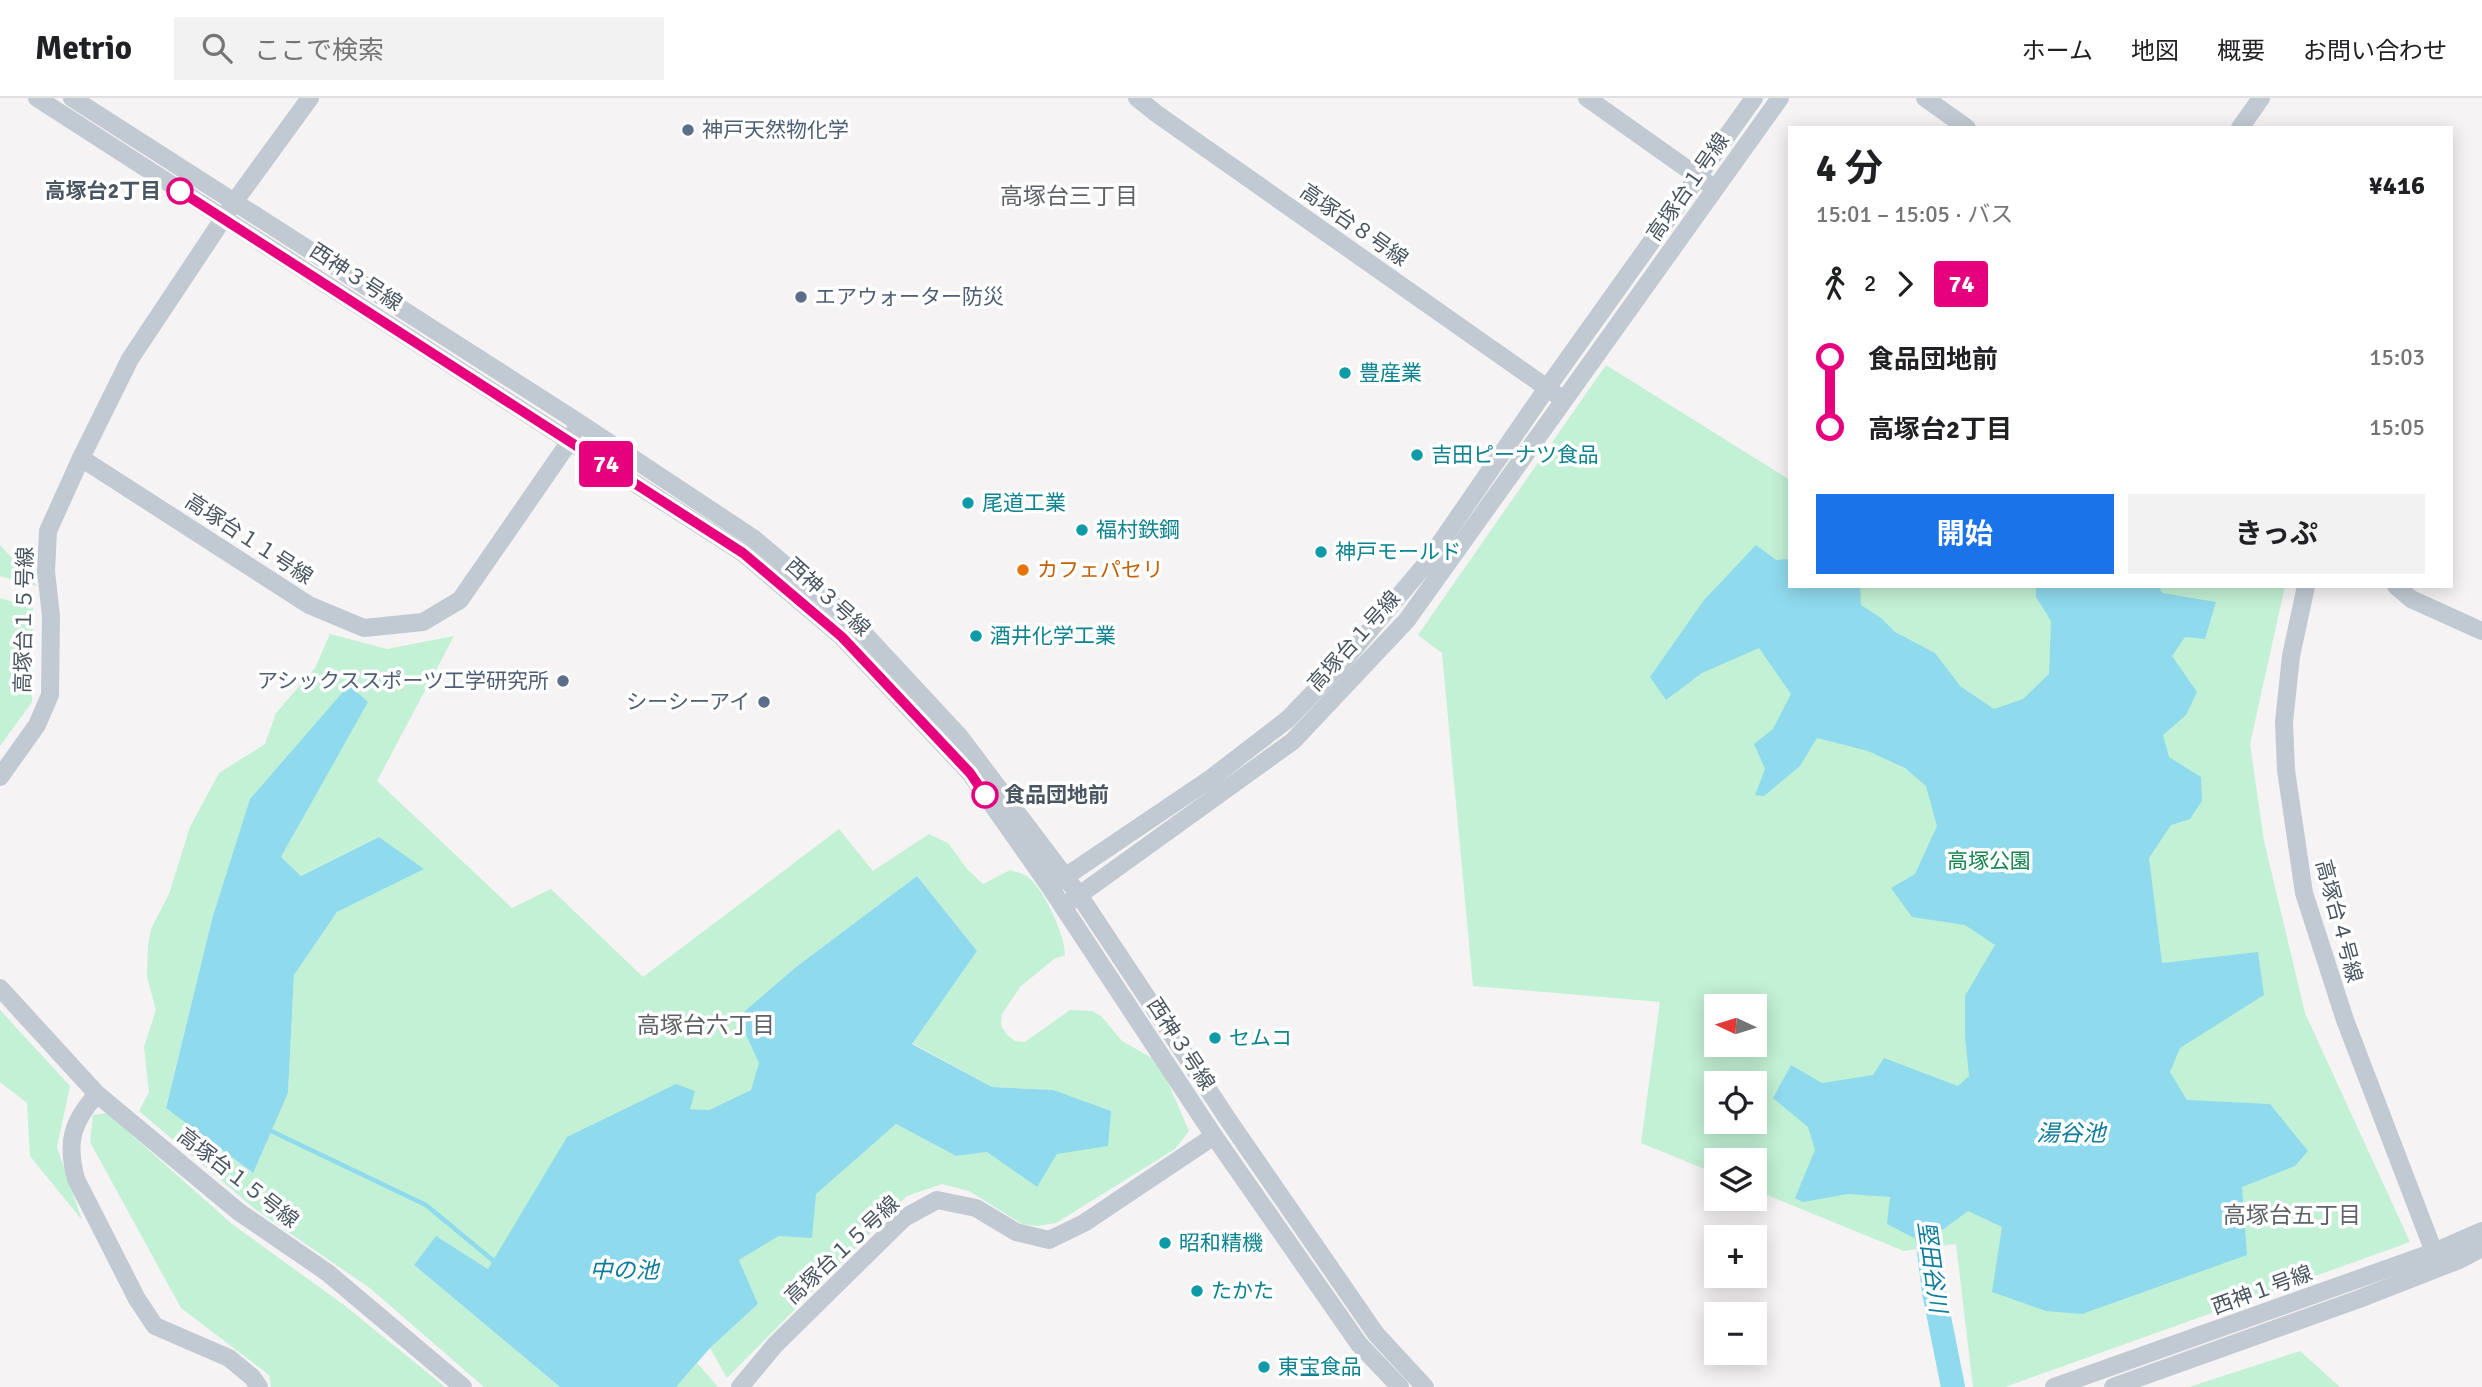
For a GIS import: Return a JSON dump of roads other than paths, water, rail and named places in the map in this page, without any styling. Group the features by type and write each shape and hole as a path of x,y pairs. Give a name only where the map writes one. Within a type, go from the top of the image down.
{"street":[{"name":"西神３号線","path":"37,98 743,553 842,637 970,773 1050,887 1214,1136 1359,1344 1400,1387"},
{"name":"西神３号線","path":"72,98 578,422 753,538 855,624 960,737 1065,876 1376,1334 1425,1387"},
{"path":"81,458 130,359 235,201 310,98"},
{"name":"高塚台８号線","path":"1137,98 1565,400"},
{"path":"1587,98 1715,190"},
{"name":"高塚台１号線","path":"1050,887 1210,779 1288,719 1342,663 1425,565 1547,388 1754,98"},
{"name":"高塚台１号線","path":"1063,907 1293,741 1407,620 1780,98"},
{"path":"1925,98 1964,126"},
{"path":"2241,126 2261,98"},
{"name":"高塚台１１号線","path":"81,458 309,605 363,628 423,622 460,600 570,441 578,422"},
{"name":"高塚台１５号線","path":"0,777 37,726 50,695 51,616 46,571 48,531 81,458"},
{"name":"高塚台４号線","path":"2306,588 2291,656 2284,722 2286,770 2304,893 2341,1008 2434,1252"},
{"path":"2398,588 2411,600 2482,632"},
{"name":"高塚台１５号線","path":"0,988 97,1094 239,1212 328,1273 463,1387"},
{"path":"97,1094 76,1121 70,1158 76,1179 137,1299 155,1326 229,1358 252,1377 259,1387"},
{"name":"高塚台１５号線","path":"740,1387 775,1345 904,1218 937,1200 975,1208 1016,1232 1049,1240 1084,1223 1214,1136"},
{"name":"西神１号線","path":"2054,1387 2434,1252 2482,1231"},
{"name":"西神１号線","path":"2113,1387 2359,1299 2459,1260 2482,1248"}],"water":[{"name":"湯谷池","path":"1756,545 1776,560 1788,559 1788,588 1860,588 1861,605 1881,618 1895,632 1935,653 1960,686 1994,709 2023,699 2049,674 2051,621 2036,597 2036,588 2160,588 2162,593 2216,602 2205,639 2185,637 2172,656 2197,692 2186,715 2163,735 2169,757 2201,777 2202,801 2190,819 2171,825 2149,858 2162,963 2258,952 2264,995 2180,1048 2170,1072 2187,1100 2270,1104 2308,1151 2295,1166 2242,1187 2247,1255 2082,1314 2046,1311 1992,1292 2002,1227 1968,1211 1941,1231 1914,1238 1887,1224 1890,1197 1848,1194 1803,1202 1795,1198 1815,1150 1808,1127 1773,1098 1791,1065 1822,1083 1873,1075 1884,1058 1958,1086 1969,1076 1965,996 1995,945 1965,925 1912,917 1891,888 1915,874 1937,826 1926,786 1905,768 1868,751 1817,738 1800,766 1764,796 1755,795 1765,769 1754,744 1773,729 1791,694 1759,648 1702,673 1666,700 1650,677 1704,600"},
{"path":"349,685 368,702 281,857 301,876 379,837 424,869 337,912 294,975 288,1093 253,1173 166,1108 212,919 250,799"},
{"name":"中の池","path":"917,876 977,951 912,1044 992,1087 1053,1090 1111,1111 1108,1146 1057,1154 1037,1187 987,1152 956,1156 896,1124 816,1194 812,1238 779,1236 739,1260 758,1304 710,1348 676,1387 560,1387 414,1265 436,1236 488,1269 567,1137 676,1084 695,1091 690,1109 709,1110 751,1090 759,1063 738,1017 796,967"}],"waterway":[{"path":"267,1129 426,1205 496,1263"},
{"name":"堅田谷川","path":"1923,1203 1934,1292 1953,1387"}],"place":[{"name":"神戸天然物化学","path":"688,130"},
{"name":"高塚台2丁目","path":"180,191"},
{"name":"エアウォーター防災","path":"801,297"},
{"name":"豊産業","path":"1345,373"},
{"name":"吉田ピーナツ食品","path":"1417,455"},
{"name":"尾道工業","path":"968,503"},
{"name":"福村鉄鋼","path":"1082,530"},
{"name":"神戸モールド","path":"1321,552"},
{"name":"カフェパセリ","path":"1023,570"},
{"name":"酒井化学工業","path":"976,636"},
{"name":"アシックススポーツ工学研究所","path":"563,681"},
{"name":"シーシーアイ","path":"764,702"},
{"name":"食品団地前","path":"985,795"},
{"name":"セムコ","path":"1215,1038"},
{"name":"昭和精機","path":"1165,1243"},
{"name":"たかた","path":"1197,1291"},
{"name":"東宝食品","path":"1264,1367"}],"district":[{"name":"高塚台三丁目","path":"1069,196"},
{"name":"高塚台六丁目","path":"706,1025"},
{"name":"高塚台五丁目","path":"2292,1215"}],"park label":[{"name":"高塚公園","path":"1989,861"}]}
